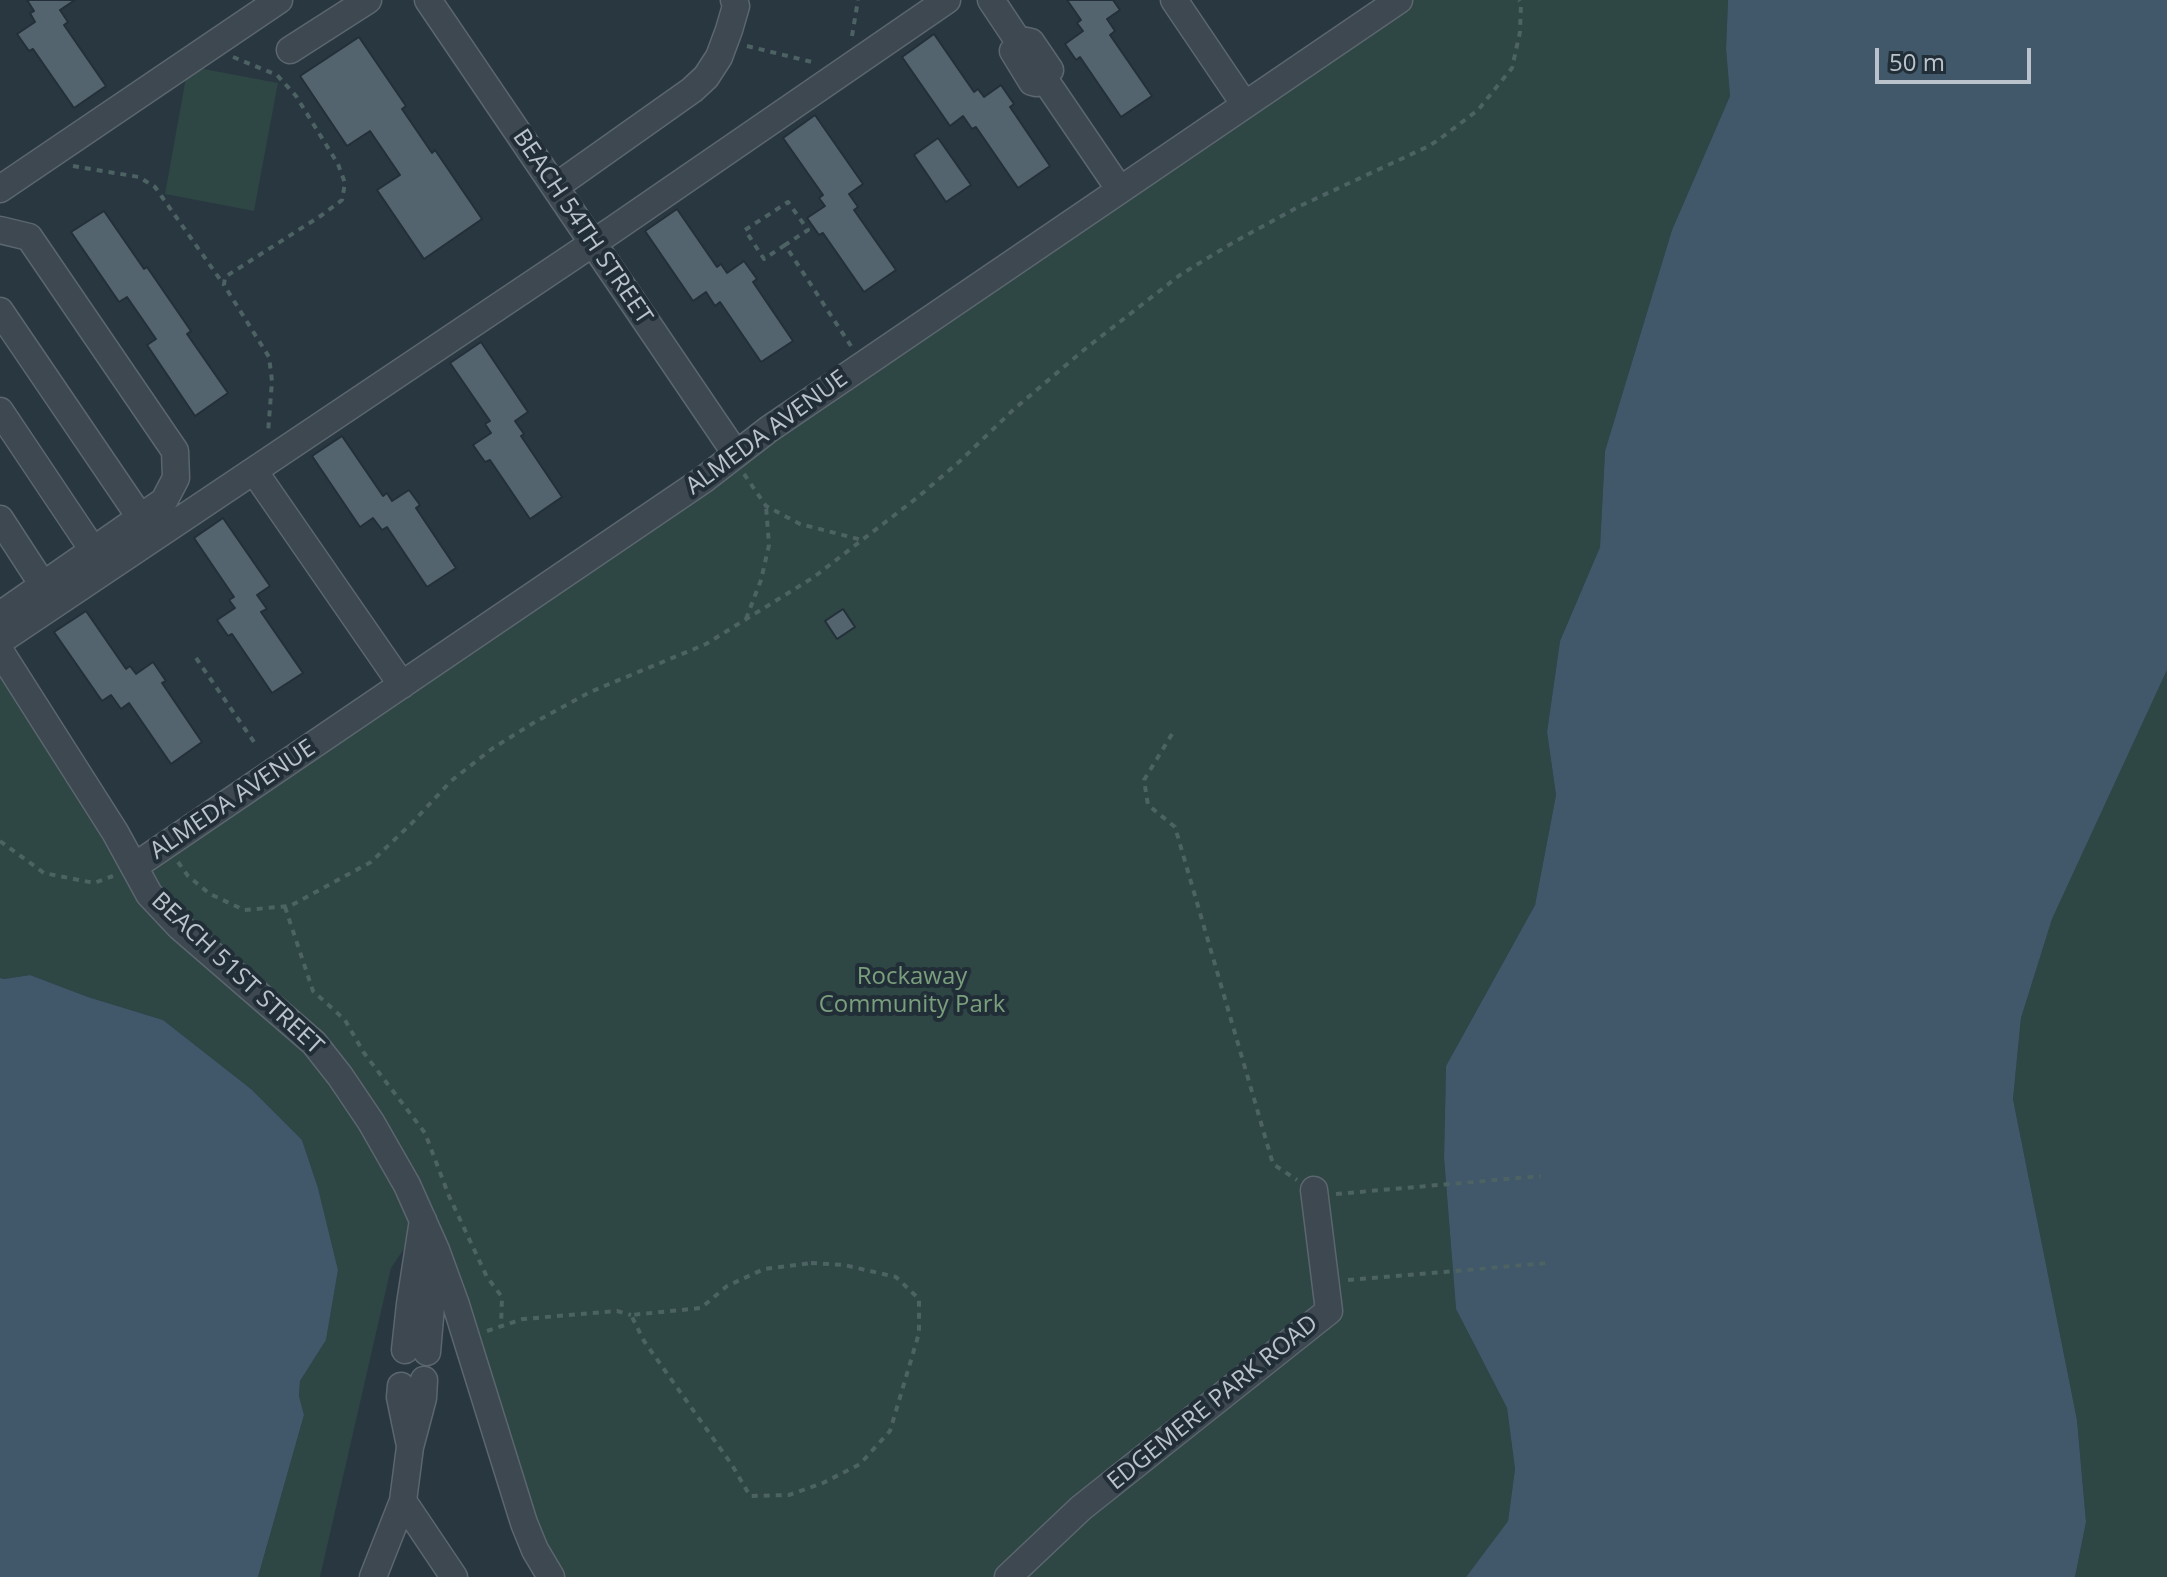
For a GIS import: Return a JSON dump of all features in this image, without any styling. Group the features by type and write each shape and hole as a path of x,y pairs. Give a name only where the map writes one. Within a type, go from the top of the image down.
{"street":[{"path":"0,189 279,0"},
{"path":"290,50 368,0"},
{"name":"BEACH 54TH STREET","path":"428,0 736,454"},
{"path":"555,187 706,77 726,40 736,6 734,0"},
{"path":"0,641 593,243 947,0"},
{"path":"991,0 1021,45 1013,51 1032,82 1036,83 1043,77 1120,190"},
{"path":"1174,0 1245,105"},
{"name":"ALMEDA AVENUE","path":"135,866 703,480 769,429 1399,0"},
{"path":"0,230 29,237 175,451 176,478 164,501 0,615"},
{"path":"0,311 140,517"},
{"path":"0,411 93,550"},
{"path":"260,467 402,685"},
{"path":"0,519 43,585"},
{"name":"BEACH 51ST STREET","path":"0,651 155,902 296,1026 329,1061 371,1122 407,1185 436,1250 530,1538 551,1577"},
{"name":"EDGEMERE PARK ROAD","path":"1008,1577 1081,1508 1329,1311 1314,1193"},
{"path":"423,1220 410,1304 416,1351 436,1250"},
{"path":"373,1577 403,1501 410,1447 400,1397 412,1383"},
{"path":"403,1501 454,1577"}],"path":[{"path":"176,860 188,876 210,894 244,910 285,906 324,889 371,862 451,781 493,748 590,692 706,644 814,577 960,461 1013,410 1085,349 1180,275 1300,206 1429,146 1478,110 1512,68 1520,32 1519,0"},
{"path":"726,40 845,70"},
{"path":"208,48 277,75 296,96 338,164 345,183 342,200 225,277 224,285"},
{"path":"42,160 139,177 155,187 224,285 269,357 272,381 260,467"},
{"path":"788,202 808,230 785,245 764,259 745,230 788,202"},
{"path":"785,245 864,364"},
{"path":"736,454 744,475 766,506 800,524 862,540"},
{"path":"746,619 761,580 769,545 766,506"},
{"path":"196,658 254,742"},
{"path":"1172,734 1144,780 1148,805 1175,827 1273,1164 1314,1193 1541,1176"},
{"path":"0,841 44,873 94,883 135,866"},
{"path":"285,906 313,991 345,1020 364,1053 425,1133 449,1196 487,1277 502,1297 501,1327"},
{"path":"466,1339 523,1319 617,1311 631,1315 701,1308 727,1286 764,1269 811,1263 844,1265 896,1277 919,1299 919,1333 890,1431 860,1464 823,1483 789,1495 750,1496 732,1465 644,1341 631,1315"},
{"path":"1325,1282 1549,1263"}],"green space":[{"name":"Rockaway Community Park","path":"1399,0 1728,0 1726,49 1730,96 1672,230 1605,451 1600,547 1560,641 1547,732 1556,795 1535,905 1446,1066 1444,1158 1456,1309 1507,1408 1515,1469 1508,1521 1466,1577 551,1577 423,1220 391,1268 320,1577 258,1577 304,1415 299,1396 300,1381 326,1340 338,1270 318,1188 302,1140 251,1089 163,1020 30,975 0,978 0,651 135,865"},
{"path":"188,66 278,83 254,211 165,194"},
{"path":"2167,670 2167,1577 2075,1577 2086,1522 2077,1420 2013,1099 2021,1018 2052,919"}],"water":[{"path":"1728,0 2167,0 2167,670 2052,919 2021,1018 2013,1099 2077,1420 2086,1522 2075,1577 1466,1577 1508,1521 1515,1469 1507,1408 1456,1309 1444,1158 1446,1066 1535,905 1556,795 1547,732 1560,641 1600,547 1605,451 1672,230 1730,96 1726,49"},
{"path":"30,975 163,1020 251,1089 302,1140 318,1188 338,1270 326,1340 300,1381 299,1396 304,1415 258,1577 0,1577 0,978"}],"building":[{"path":"27,0 75,0 60,10 68,22 64,25 106,86 74,108 33,49 29,51 17,34 35,22 30,13 34,11"},
{"path":"1067,0 1113,0 1120,10 1107,19 1115,31 1110,35 1152,96 1121,117 1080,57 1076,60 1065,44 1083,31 1077,23 1081,20"},
{"path":"934,34 974,92 978,89 984,97 1001,85 1014,104 1010,107 1050,166 1018,188 976,127 972,129 963,116 950,126 902,57"},
{"path":"359,37 406,106 402,109 432,153 435,150 482,219 424,259 377,190 400,175 370,131 347,146 300,76"},
{"path":"815,115 863,184 849,194 858,207 854,210 896,270 864,292 823,233 819,235 807,218 825,206 819,198 823,195 783,138"},
{"path":"938,138 971,185 946,202 914,155"},
{"path":"677,209 717,267 721,264 727,273 744,261 757,279 753,282 793,341 761,362 720,302 715,306 706,292 693,301 645,231"},
{"path":"104,211 191,331 187,334 228,393 195,416 147,345 156,339 127,297 119,302 71,232"},
{"path":"481,342 528,412 515,421 524,434 521,436 562,497 530,519 490,460 485,462 473,445 491,433 485,424 490,421 450,363"},
{"path":"342,436 383,496 387,493 392,501 409,490 420,505 416,508 456,568 427,587 387,527 382,530 373,518 360,527 312,456"},
{"path":"223,518 270,586 257,595 267,609 261,612 303,673 272,693 232,634 228,636 217,620 235,608 229,600 234,597 194,538"},
{"path":"843,609 855,627 837,639 825,621"},
{"path":"86,611 126,669 130,666 136,674 153,662 166,681 162,683 202,742 171,764 129,703 121,709 111,695 102,701 54,632"}]}
